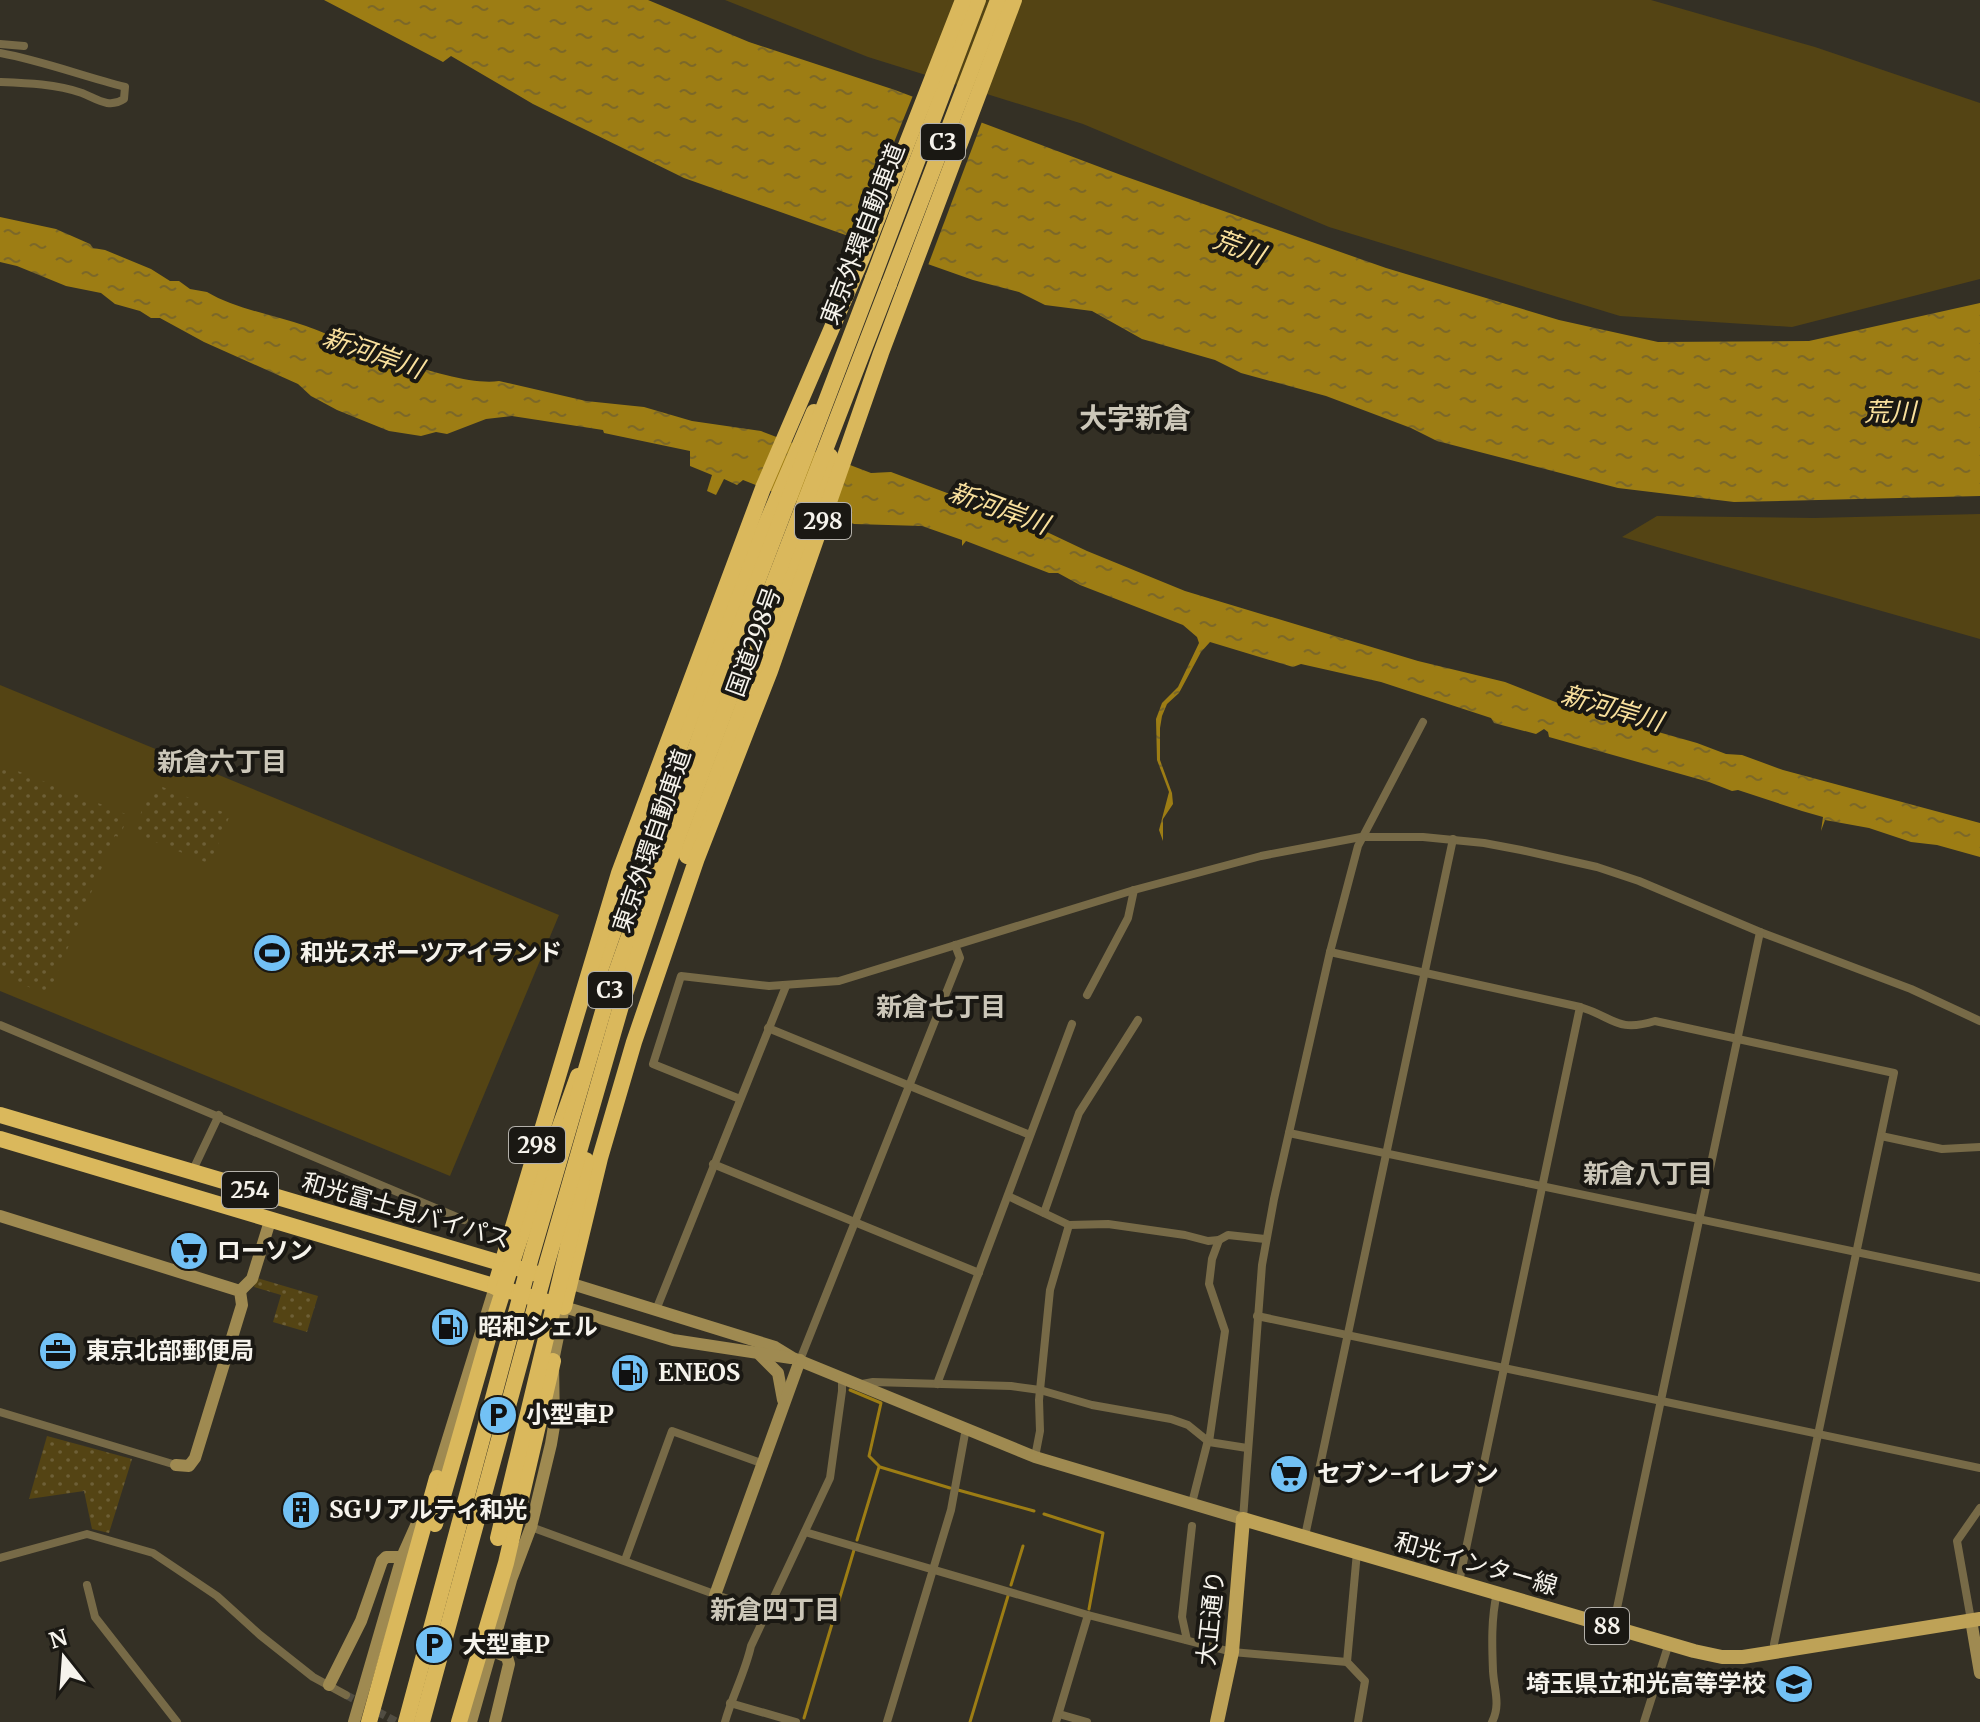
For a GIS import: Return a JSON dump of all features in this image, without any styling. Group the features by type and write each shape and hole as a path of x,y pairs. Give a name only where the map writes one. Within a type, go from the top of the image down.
{"highway":[{"name":"国道298号","path":"495,1287 619,873 763,488 862,258 963,0"},
{"name":"東京外環自動車道","path":"406,1722 531,1257 606,1001 661,840 978,0"},
{"name":"東京外環自動車道","path":"422,1722 607,1052 677,839 788,542 998,0"},
{"name":"国道298号","path":"564,1307 600,1158 634,1042 697,858 770,671 881,353 1014,0"},
{"path":"520,1200 530,1185 657,807 740,585 812,417 839,363"},
{"path":"634,1042 646,986 690,845 806,532 856,368"},
{"path":"435,1524 514,1259 566,1105 606,1001"},
{"path":"498,1538 567,1251 607,1052"},
{"name":"和光富士見バイパス","path":"0,1115 569,1283"},
{"name":"和光富士見バイパス","path":"0,1139 564,1307"},
{"path":"513,1292 532,1273 556,1226 600,1158"},
{"path":"459,1722 506,1563 553,1361"},
{"path":"374,1718 437,1478"}],"main road":[{"name":"和光インター線","path":"1243,1519 1722,1657 1775,1652 1976,1620"},
{"name":"大正通り","path":"1217,1722 1232,1652 1243,1519"}],"street":[{"path":"0,44 24,46"},
{"path":"0,53 47,62 66,72 125,87 125,95 117,104 108,104 56,86 0,82"},
{"path":"569,1283 775,1347 797,1359 1035,1457 1243,1519 1265,1239 1330,952 1361,837 1375,817 1423,722"},
{"path":"740,1099 653,1064 681,976 786,986 839,981 1134,890 1261,856 1361,837 1453,839 1597,867 1911,989 1980,1021"},
{"path":"1305,1536 1453,839"},
{"path":"1087,995 1128,918 1134,890"},
{"path":"1613,1627 1760,932"},
{"path":"715,1595 797,1359 960,958 955,945"},
{"path":"1330,952 1580,1007 1595,1011 1617,1024 1634,1027 1655,1021 1894,1073 1774,1644 1775,1652"},
{"path":"656,1310 786,986"},
{"path":"1459,1582 1580,1007"},
{"path":"1044,1213 1079,1113 1138,1020"},
{"path":"937,1384 1072,1024"},
{"path":"0,1025 464,1220"},
{"path":"768,1028 1030,1135"},
{"path":"191,1173 219,1115"},
{"path":"1289,1133 1980,1278"},
{"path":"1881,1136 1942,1149 1980,1147"},
{"path":"713,1164 979,1273"},
{"path":"1008,1196 1069,1225 1108,1224 1208,1241 1228,1235 1265,1239"},
{"path":"0,1216 240,1291 243,1298 195,1458 189,1466 176,1465 0,1412"},
{"path":"240,1291 252,1279 270,1221"},
{"path":"1035,1457 1040,1431 1040,1390 1050,1290 1069,1225"},
{"path":"1192,1503 1208,1441 1225,1331 1209,1284 1212,1259 1219,1240"},
{"path":"354,1722 402,1557 437,1478 495,1287"},
{"path":"471,1722 507,1593 531,1527 554,1426 553,1361 564,1307 673,1340 797,1359"},
{"path":"1257,1316 1980,1468"},
{"path":"754,1353 776,1369 781,1381 783,1403"},
{"path":"725,1722 730,1703 745,1672 751,1646 830,1478 842,1377"},
{"path":"861,1385 873,1382 1011,1386 1040,1390 1092,1405 1171,1419 1188,1425 1208,1441 1247,1448"},
{"path":"887,1722 951,1510 966,1428"},
{"path":"625,1560 672,1431 761,1463"},
{"path":"1980,1508 1957,1541 1976,1620 1980,1673"},
{"path":"1187,1640 1182,1617 1192,1526"},
{"path":"531,1527 766,1613"},
{"path":"805,1532 1088,1615 1232,1652 1347,1662 1365,1681 1358,1722"},
{"path":"0,1558 87,1534 153,1553 217,1596 313,1677 346,1695"},
{"path":"1347,1662 1357,1552"},
{"path":"329,1685 361,1621 382,1561 386,1557 402,1557"},
{"path":"87,1585 95,1617 177,1722"},
{"path":"1492,1722 1497,1708 1493,1674 1493,1610 1497,1593"},
{"path":"1087,1722 1058,1718 1088,1615"},
{"path":"1644,1722 1669,1643"},
{"path":"493,1651 507,1657 509,1664 495,1722"},
{"path":"730,1703 796,1722"}],"shaded area":[{"path":"725,0 1651,0 1815,47 1980,103 1980,279 1792,327 1620,316 1329,227 1083,124 868,57"},
{"path":"1980,514 1980,639 1622,537 1657,516 1814,518"},
{"name":"和光スポーツアイランド","path":"0,685 559,915 450,1176 0,991"},
{"path":"0,764 128,815 120,837 115,836 48,995 0,975"},
{"path":"153,783 230,815 210,864 133,833"},
{"path":"257,1278 318,1296 307,1332 273,1322 281,1295 254,1287"},
{"path":"47,1436 132,1459 109,1533 92,1529 84,1491 29,1499"}],"water":[{"name":"荒川","path":"324,0 648,0 749,42 895,90 1121,175 1386,268 1559,320 1658,342 1809,341 1980,303 1980,496 1734,502 1618,488 1437,441 1326,396 1241,373 1215,360 1142,339 1092,311 1045,305 1019,292 973,280 684,178 533,104 451,56 443,62"},
{"name":"新河岸川","path":"0,217 56,229 93,248 151,269 170,281 179,281 190,289 207,292 230,303 306,326 430,371 457,378 499,381 586,401 644,407 692,421 761,431 871,473 891,472 1030,524 1185,591 1418,661 1505,682 1563,705 1726,754 1742,755 1783,770 1980,823 1980,857 1937,845 1911,842 1869,828 1825,820 1821,831 1823,817 1549,737 1544,729 1536,734 1494,723 1491,718 1381,682 1301,664 1293,667 1210,642 1162,716 1160,760 1173,804 1163,819 1163,841 1159,830 1169,792 1157,760 1156,719 1162,703 1178,687 1199,643 1197,637 1183,625 1080,585 1058,573 1049,573 966,541 962,546 962,540 922,526 854,524 743,480 737,485 724,479 716,495 707,491 712,475 690,466 690,451 604,433 603,430 512,416 486,419 447,434 436,432 421,436 389,431 337,410 311,396 298,384 204,342 160,318 151,318 140,311 115,304 101,293 66,286 0,262"}],"pier":[{"path":"914,93 983,119 927,268 854,241"}],"waterway":[{"path":"850,1390 881,1403 869,1456 880,1467 950,1488"},
{"path":"857,1540 879,1467"},
{"path":"958,1490 1034,1511"},
{"path":"1044,1514 1103,1533 1089,1609"},
{"path":"1011,1585 1023,1546"},
{"path":"804,1718 854,1550"},
{"path":"970,1722 1008,1596"}],"tunnel":[{"path":"346,1695 397,1722"}],"place":[{"name":"和光スポーツアイランド","path":"272,953"},
{"name":"ローソン","path":"189,1251"},
{"name":"昭和シェル","path":"450,1327"},
{"name":"東京北部郵便局","path":"58,1351"},
{"name":"ENEOS","path":"630,1373"},
{"name":"小型車P","path":"498,1415"},
{"name":"セブン-イレブン","path":"1289,1474"},
{"name":"SGリアルティ和光","path":"301,1510"},
{"name":"大型車P","path":"434,1645"},
{"name":"埼玉県立和光高等学校","path":"1794,1684"}],"district":[{"name":"大字新倉","path":"1135,418"},
{"name":"新倉六丁目","path":"222,762"},
{"name":"新倉七丁目","path":"941,1007"},
{"name":"新倉八丁目","path":"1648,1174"},
{"name":"新倉四丁目","path":"775,1610"}]}
